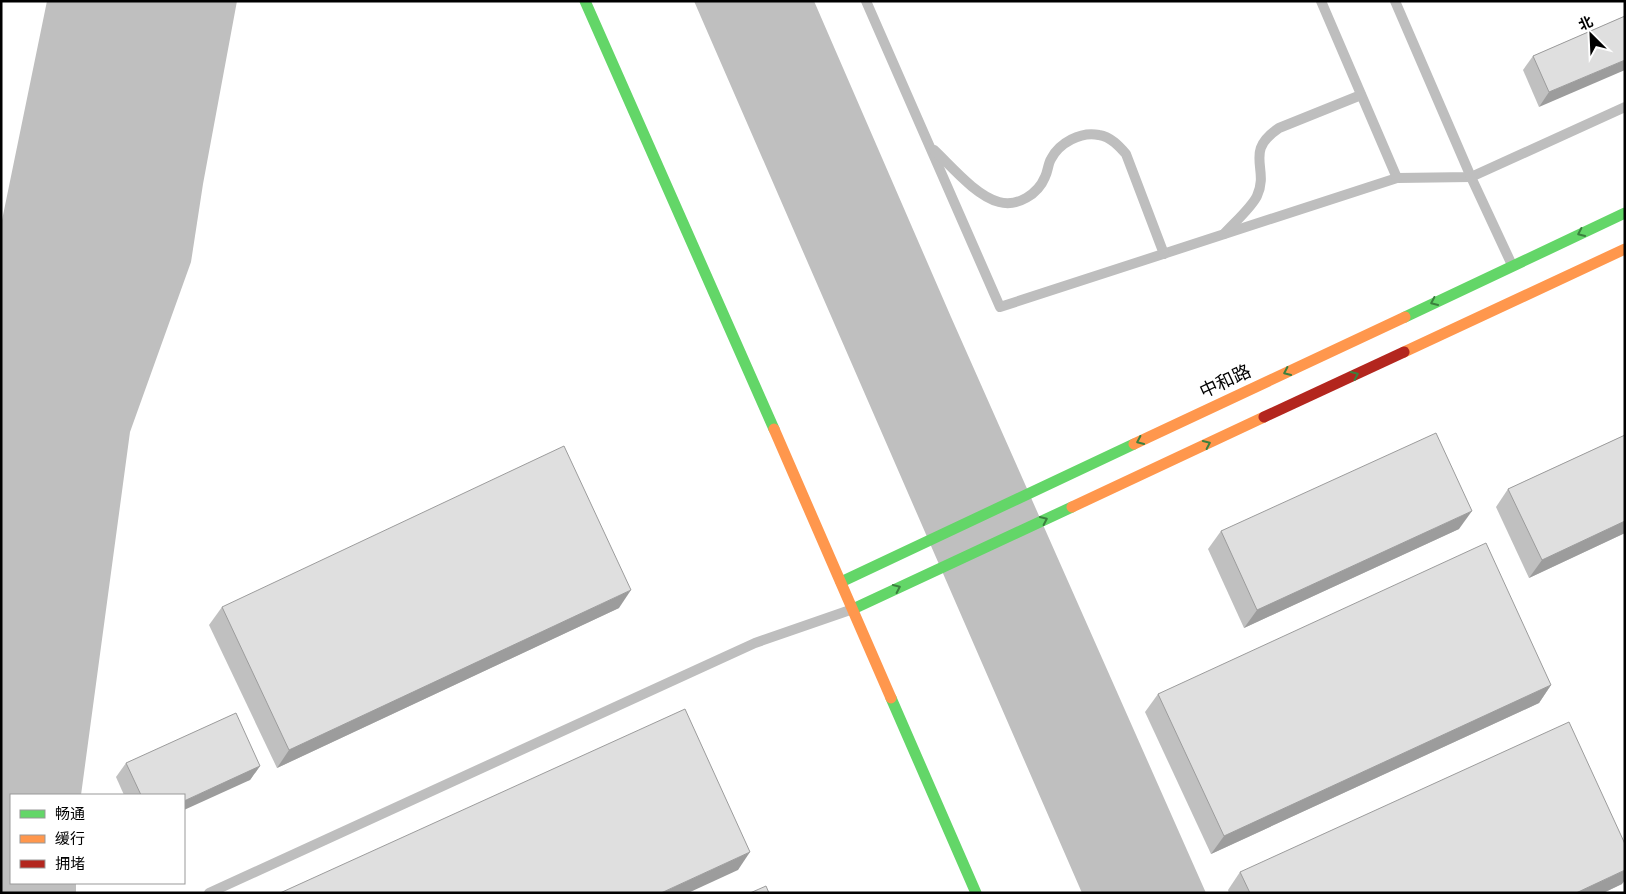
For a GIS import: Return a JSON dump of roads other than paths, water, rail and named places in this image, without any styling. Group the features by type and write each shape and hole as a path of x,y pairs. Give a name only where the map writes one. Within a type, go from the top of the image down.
{"main road":[{"path":"585,1 976,893"},
{"name":"中和路","path":"841,582 1625,212"},
{"path":"853,609 1625,249"}],"lane":[{"path":"866,1 1000,307 1397,178 1471,177 1625,107"},
{"path":"1321,1 1397,178"},
{"path":"1395,1 1471,177 1512,265"},
{"path":"1224,235 1256,198 1261,184 1260,148 1267,136 1279,128 1361,95"},
{"path":"930,146 984,196 1001,203 1018,202 1035,192 1045,178 1051,158 1063,144 1080,136 1099,134 1115,142 1126,154 1164,254"},
{"path":"209,893 755,643 853,609"}]}
